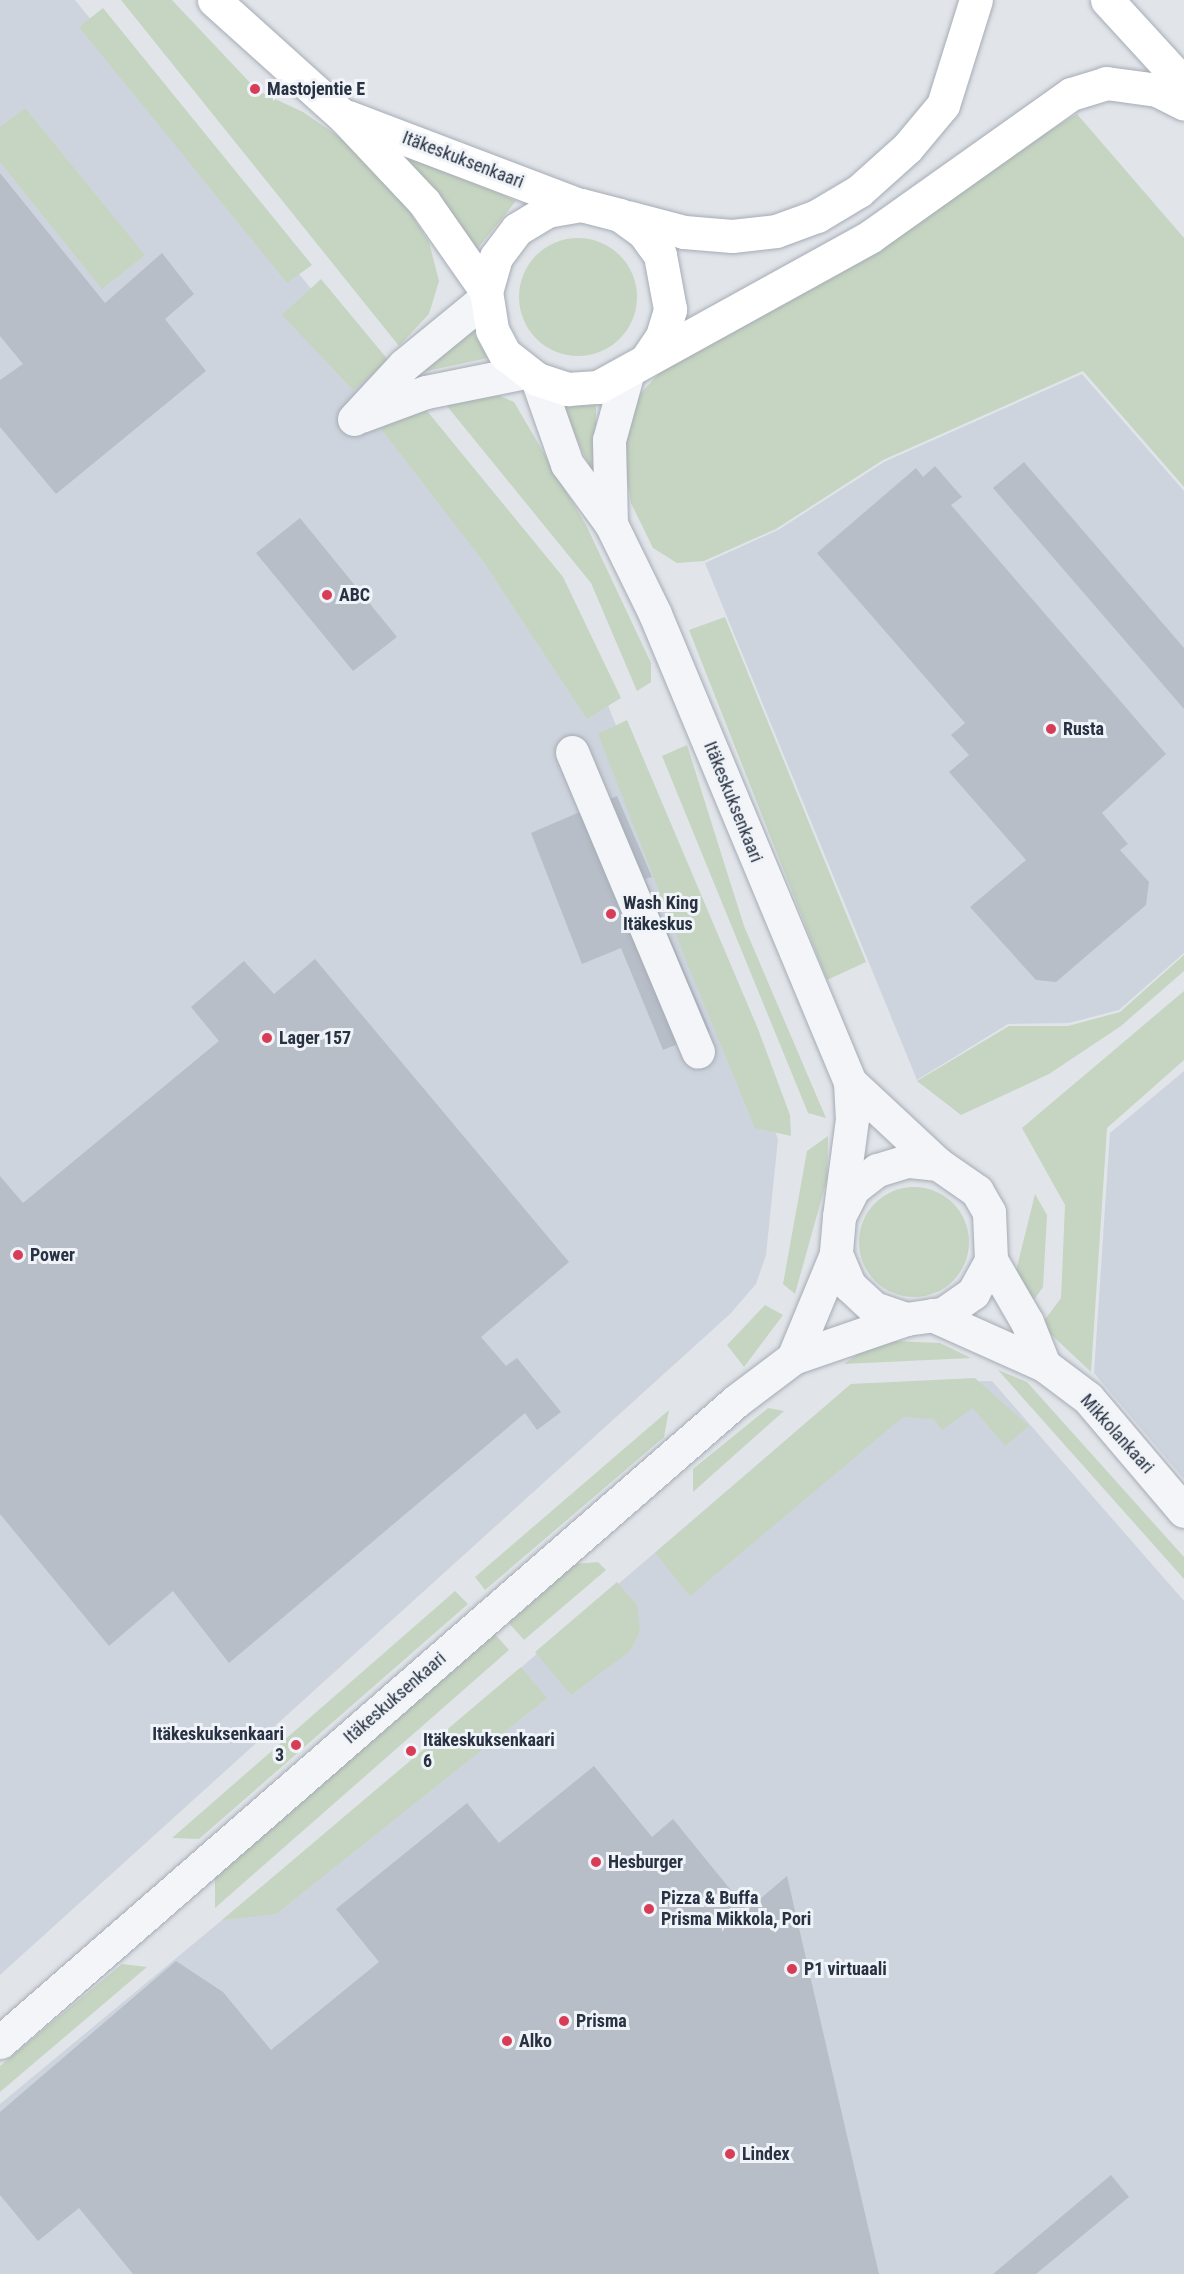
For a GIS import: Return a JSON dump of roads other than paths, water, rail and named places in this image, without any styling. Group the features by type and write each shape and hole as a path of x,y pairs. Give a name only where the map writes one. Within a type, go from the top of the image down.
{"main road":[{"name":"Itäkeskuksenkaari","path":"214,0 343,116 424,202 486,294"},
{"path":"976,0 943,105 907,148 859,191 817,216 776,231 732,236 684,232 581,205 547,211 517,229 496,257 486,294 492,330 531,376 568,388 598,387 871,236 1071,94 1106,82 1157,90 1184,104"},
{"path":"1107,0 1184,84"},
{"name":"Itäkeskuksenkaari","path":"343,116 581,205"},
{"path":"620,215 660,255 669,281 667,318 637,367"}],"street":[{"path":"486,294 404,365 354,419 426,392 531,376"},
{"name":"Itäkeskuksenkaari","path":"611,524 609,440 637,367"},
{"name":"Itäkeskuksenkaari","path":"531,376 567,464 611,524 655,614 850,1082 852,1119 839,1216"},
{"path":"572,752 698,1052"},
{"name":"Itäkeskuksenkaari","path":"850,1082 938,1164"},
{"path":"991,1260 973,1293 919,1317 874,1308 849,1285 836,1254 839,1216 854,1189 878,1170 907,1161 938,1164 977,1191 989,1212 991,1260 1027,1322 1044,1365"},
{"name":"Itäkeskuksenkaari","path":"793,1358 836,1254"},
{"name":"Itäkeskuksenkaari","path":"0,2042 612,1508 793,1358 919,1317"},
{"name":"Mikkolankaari","path":"919,1317 1044,1365 1088,1398 1184,1511"}],"place":[{"name":"Mastojentie E","path":"255,89"},
{"name":"ABC","path":"327,595"},
{"name":"Rusta","path":"1051,729"},
{"name":"Wash King Itäkeskus","path":"611,914"},
{"name":"Lager 157","path":"267,1038"},
{"name":"Power","path":"18,1255"},
{"name":"Itäkeskuksenkaari 3","path":"296,1745"},
{"name":"Itäkeskuksenkaari 6","path":"411,1751"},
{"name":"Hesburger","path":"596,1862"},
{"name":"Pizza & Buffa Prisma Mikkola, Pori","path":"649,1909"},
{"name":"P1 virtuaali","path":"792,1969"},
{"name":"Prisma","path":"564,2021"},
{"name":"Alko","path":"507,2041"},
{"name":"Lindex","path":"730,2154"}]}
